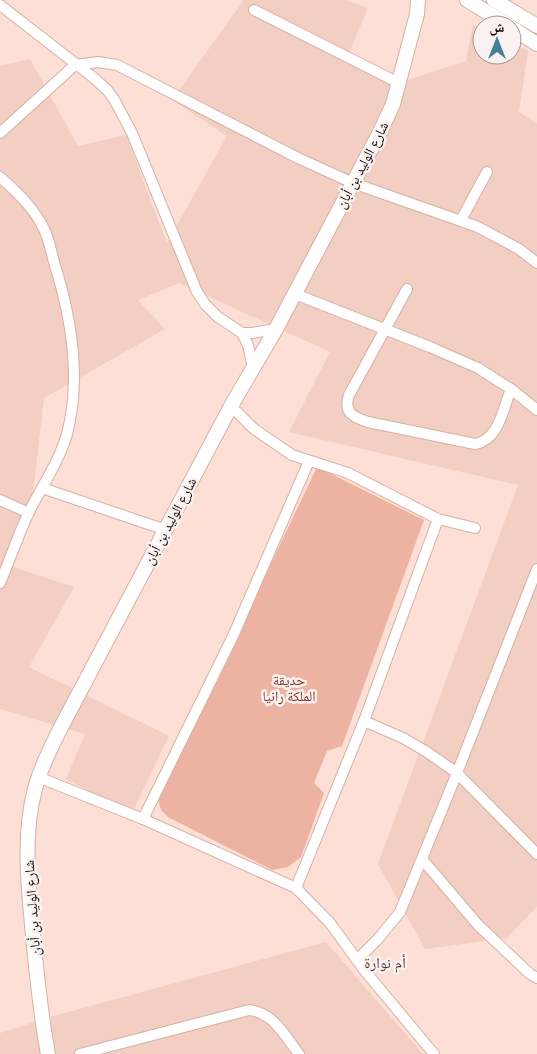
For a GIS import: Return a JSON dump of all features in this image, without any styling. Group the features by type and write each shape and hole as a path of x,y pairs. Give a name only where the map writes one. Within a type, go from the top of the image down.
{"street":[{"name":"شارع الوليد بن أبان","path":"48,1054 38,996 28,882 30,815 38,777 60,729 231,406 295,294 393,104 418,7 425,0"},
{"path":"467,0 492,15"},
{"path":"501,2 537,26"},
{"path":"0,5 94,78 108,91 115,101 135,142 197,292 205,304 218,317 242,333 248,345 253,368"},
{"path":"254,10 399,83"},
{"path":"522,34 537,44"},
{"path":"0,133 75,65 98,62 117,66 298,158 353,183 461,220 520,248 537,262"},
{"path":"461,220 487,172"},
{"path":"0,177 19,193 44,229 58,273 68,316 72,340 74,384 67,436 58,459 28,513 0,583"},
{"path":"407,289 349,395 348,410 356,418 475,444 484,442 492,436 511,389"},
{"path":"295,294 470,365 511,389 537,410"},
{"path":"242,333 276,329"},
{"path":"231,406 254,429 292,455 348,473 438,519 475,528"},
{"path":"143,819 233,636 309,461"},
{"path":"42,488 166,530"},
{"path":"0,500 28,513"},
{"path":"296,888 364,721 438,519"},
{"path":"357,960 378,939 400,912 537,569"},
{"path":"364,721 403,738 457,773 537,854"},
{"path":"38,777 143,819 296,888 330,923 357,960 436,1054"},
{"path":"422,859 478,924 530,974 537,978"},
{"path":"80,1054 249,1010 263,1012 273,1020 299,1054"}],"shaded area":[{"path":"244,0 346,0 368,8 346,60 396,84 466,61 472,29 472,65 522,65 522,48 528,51 519,112 537,124 537,906 507,938 425,949 378,864 518,485 289,432 330,352 179,283 138,300 165,329 44,398 32,501 7,565 74,587 29,667 169,736 132,813 66,779 85,734 0,709 0,66 30,59 78,146 126,135 167,243 227,136 172,100"},
{"path":"326,942 423,1054 0,1054 0,1033 50,1017"}],"green space":[{"name":"حديقة الملكة رانيا","path":"317,467 424,520 342,746 327,751 314,783 324,793 301,857 288,867 272,870 168,817 161,810 158,800"}],"district":[{"name":"أم نوارة","path":"385,963"}]}
